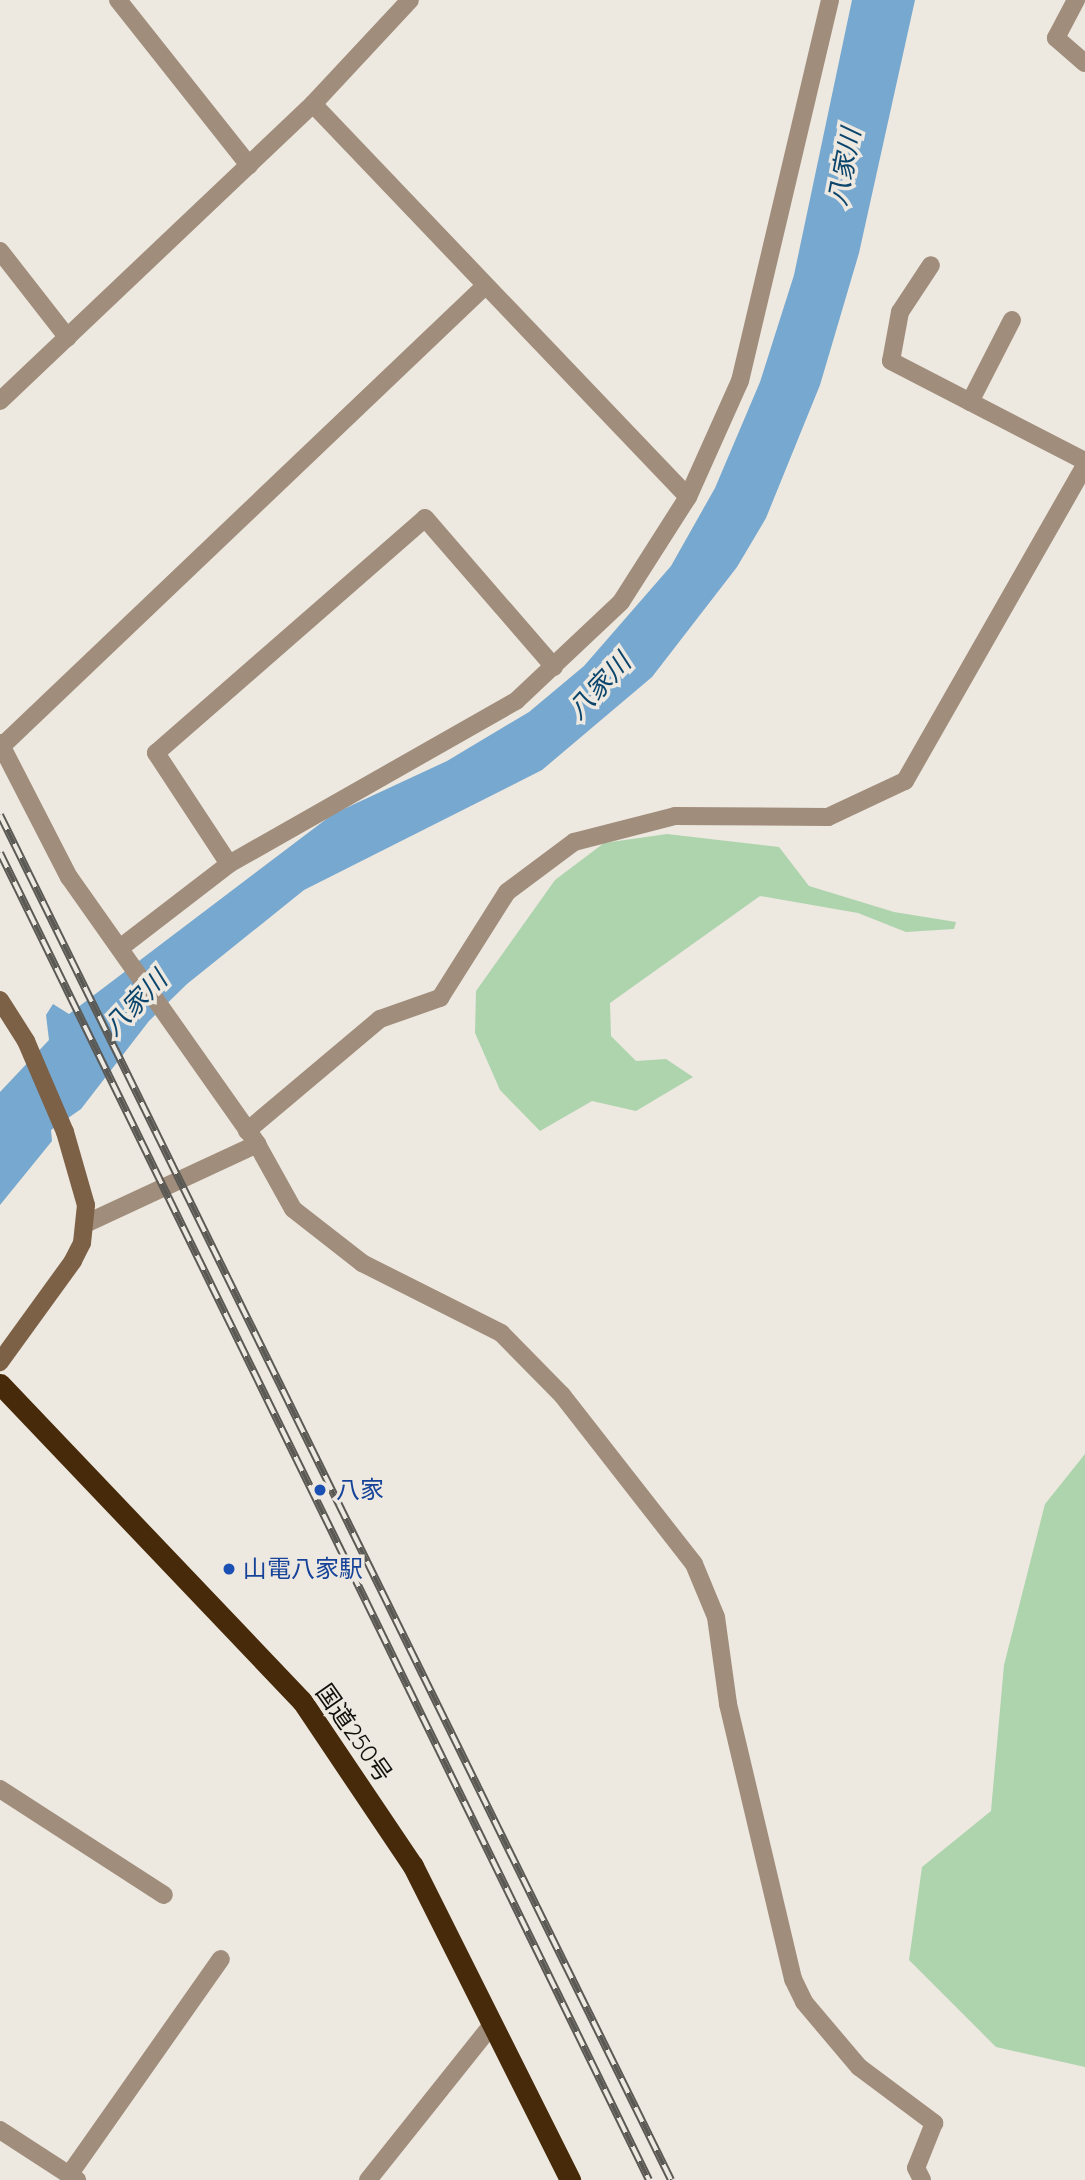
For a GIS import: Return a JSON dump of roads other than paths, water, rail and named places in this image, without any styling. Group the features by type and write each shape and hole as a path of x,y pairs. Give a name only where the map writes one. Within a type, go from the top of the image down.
{"highway":[{"name":"国道250号","path":"0,1384 302,1701 413,1866 490,2027 570,2180"}],"street":[{"path":"118,0 249,165"},
{"path":"0,401 313,104 410,0"},
{"path":"120,948 229,864 432,753 516,701 621,602 688,497 740,381 830,0"},
{"path":"1076,0 1056,38 1085,63"},
{"path":"313,104 483,288 688,497"},
{"path":"0,251 68,338"},
{"path":"85,1224 252,1137 380,1019 440,998 507,892 574,842 675,816 828,817 905,781 1085,463 891,361 900,312 931,265"},
{"path":"483,288 1,744 69,877 252,1137 293,1209 323,1237 501,1333 562,1395 694,1564 716,1617 728,1704 793,1979 804,2002 859,2067 934,2123 916,2168 922,2180"},
{"path":"970,402 1013,320"},
{"path":"229,864 156,753 425,518 554,667"},
{"path":"0,1000 26,1041 65,1132 85,1224 73,1261 0,1362"},
{"path":"0,1789 164,1895"},
{"path":"0,2130 73,2177 221,1959"},
{"path":"368,2180 490,2027"}],"water":[{"name":"八家川","path":"852,0 915,0 859,253 820,385 766,518 737,567 652,677 542,770 304,890 187,984 149,1021 81,1109 51,1130 52,1141 0,1205 0,1092 49,1040 46,1015 53,1004 69,1014 333,814 447,761 529,712 584,666 671,566 715,488 760,382 794,275"}],"railway":[{"path":"0,815 671,2180"},
{"path":"0,853 649,2180"}],"place":[{"name":"八家","path":"320,1490"},
{"name":"山電八家駅","path":"229,1569"}]}
